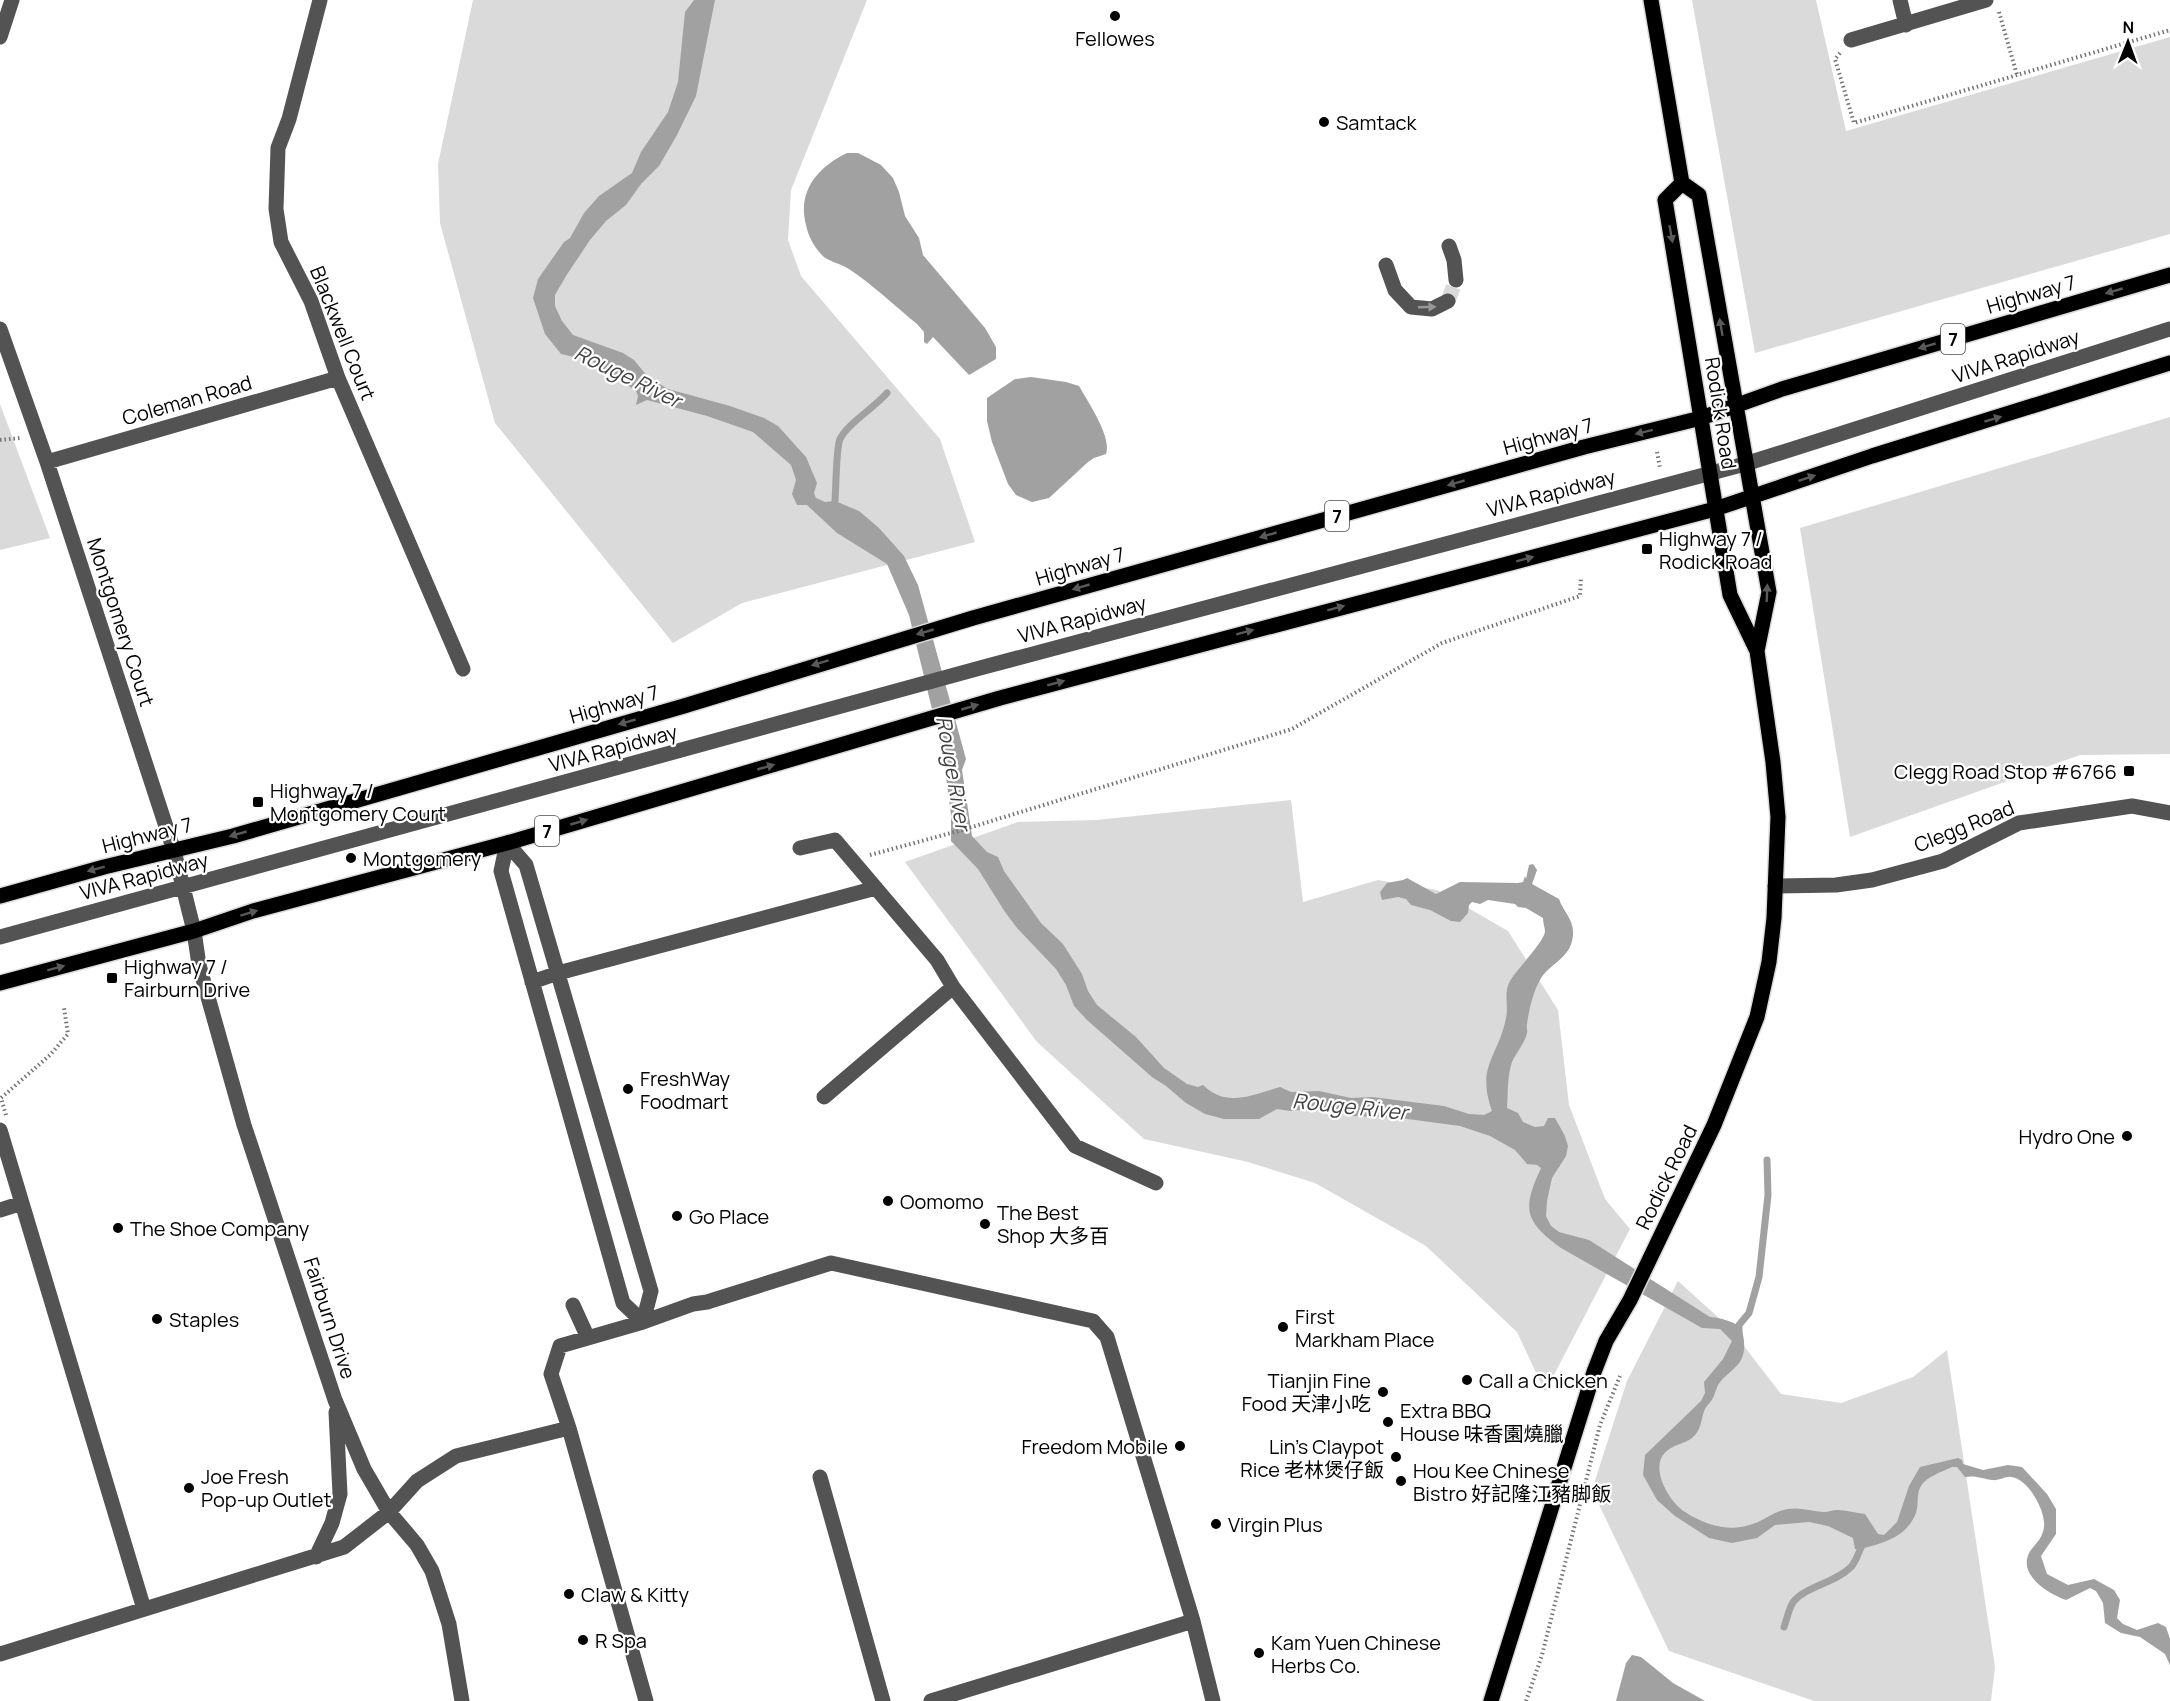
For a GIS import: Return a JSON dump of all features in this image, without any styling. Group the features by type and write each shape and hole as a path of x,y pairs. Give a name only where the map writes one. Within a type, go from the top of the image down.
{"main road":[{"path":"1651,0 1682,183"},
{"name":"Rodick Road","path":"1491,1701 1594,1372 1606,1341 1630,1300 1704,1147 1757,1017 1769,962 1775,886 1777,806 1773,762 1757,651 1730,595 1665,200 1682,183 1699,195 1769,592 1757,651"},
{"name":"Highway 7","path":"0,896 244,832 672,709 973,618 1561,453 1701,418 1782,389 2170,274"},
{"name":"7","path":"0,983 194,931 253,911 507,843 1000,698 1715,509 2170,363"}],"street":[{"path":"0,37 12,0"},
{"name":"Blackwell Court","path":"320,0 289,119 278,148 276,209 281,242 311,301 338,378 463,669"},
{"path":"1900,0 1906,25"},
{"path":"1851,40 1986,0"},
{"path":"1449,246 1454,260 1456,280"},
{"path":"1386,266 1395,290 1411,307 1432,309 1448,301"},
{"name":"VIVA Rapidway","path":"0,937 980,668 1745,464 2170,328"},
{"name":"Montgomery Court","path":"0,329 47,462 174,851 194,931"},
{"name":"Coleman Road","path":"47,462 338,378"},
{"name":"Clegg Road","path":"1775,886 1836,885 1872,880 1943,861 2019,823 2132,806 2170,813"},
{"path":"800,848 835,840 937,960 953,987 1075,1146 1156,1183"},
{"path":"507,843 526,865 651,1291 643,1322"},
{"path":"507,843 501,871 623,1304 643,1322"},
{"path":"532,982 558,973 876,888"},
{"name":"Fairburn Drive","path":"194,931 199,966 244,1125 335,1400 364,1469 389,1512 417,1545 432,1571 449,1624 462,1701"},
{"path":"824,1096 953,987"},
{"path":"4,1124 22,1203 144,1609"},
{"path":"0,1210 22,1203"},
{"path":"645,1701 569,1428 551,1374 560,1346 831,1263 1093,1321 1107,1337 1193,1621 1213,1701"},
{"path":"573,1305 588,1338"},
{"path":"316,1557 332,1523 340,1494 335,1400"},
{"path":"0,1654 344,1547 389,1512 417,1481 456,1456 569,1428"},
{"path":"820,1477 883,1701"},
{"path":"931,1701 1193,1621"}],"path":[{"path":"1998,11 2017,75"},
{"path":"1851,40 1835,59 1854,123 2170,30"},
{"path":"1657,452 1661,469"},
{"path":"889,850 1053,803 1292,729 1442,643 1580,596 1581,577"},
{"path":"4,1124 1,1098 50,1055 68,1034 64,1008"},
{"path":"1526,1701 1542,1655 1600,1425 1620,1376"}],"shaded area":[{"path":"473,0 867,0 791,190 788,240 801,276 940,439 975,542 742,603 673,643 495,423 440,223 438,164"},
{"path":"1692,0 1816,0 1846,131 2170,37 2170,234 1755,353"},
{"path":"0,404 50,538 0,550"},
{"path":"2170,417 2170,754 2080,755 1850,837 1800,528"},
{"path":"1291,800 1303,902 1378,880 1437,890 1508,931 1558,1010 1569,1105 1605,1199 1630,1229 1545,1392 1517,1332 1426,1246 1315,1183 1248,1162 1144,1139 1037,1042 905,862 1018,822 1096,820"},
{"path":"1678,1281 1730,1328 1781,1394 1841,1403 1913,1377 1947,1350 1995,1667 1991,1701 1814,1701 1669,1651 1592,1490 1627,1381"}],"water":[{"name":"Rouge River","path":"694,0 715,0 696,96 659,166 641,184 626,205 606,221 590,240 555,295 555,306 562,321 573,335 623,353 634,360 648,377 668,389 730,406 764,418 778,426 806,457 817,483 814,493 816,498 825,502 835,501 859,511 879,528 904,556 918,585 966,759 962,770 972,836 987,852 998,857 1004,871 1041,923 1063,944 1082,974 1088,991 1097,1005 1136,1037 1164,1068 1187,1084 1198,1087 1203,1085 1221,1096 1240,1098 1280,1087 1291,1092 1319,1091 1351,1098 1372,1097 1444,1106 1469,1114 1484,1115 1492,1111 1486,1083 1487,1072 1506,1018 1508,986 1543,937 1545,932 1543,918 1515,904 1488,900 1480,904 1472,902 1468,913 1460,922 1451,921 1430,910 1411,905 1406,899 1398,897 1382,900 1380,892 1387,883 1407,878 1436,894 1460,882 1518,883 1523,882 1525,876 1526,879 1529,865 1533,864 1537,870 1532,884 1559,899 1573,928 1570,947 1544,975 1533,996 1526,1037 1512,1062 1508,1079 1507,1108 1518,1113 1523,1122 1535,1127 1544,1126 1548,1118 1555,1118 1568,1146 1566,1156 1552,1178 1546,1216 1551,1226 1559,1232 1589,1240 1710,1317 1726,1320 1741,1327 1743,1335 1742,1358 1718,1385 1705,1409 1697,1432 1689,1440 1668,1450 1662,1457 1660,1474 1673,1500 1685,1512 1721,1527 1749,1525 1788,1509 1824,1512 1840,1510 1865,1514 1878,1534 1884,1535 1897,1522 1909,1486 1920,1467 1958,1458 1963,1464 1983,1470 2008,1465 2022,1467 2047,1494 2056,1509 2056,1534 2041,1556 2047,1574 2068,1585 2094,1579 2114,1590 2120,1600 2117,1618 2123,1624 2137,1630 2158,1623 2166,1627 2170,1639 2170,1665 2165,1654 2140,1637 2121,1633 2105,1623 2103,1603 2096,1591 2090,1588 2066,1600 2039,1585 2030,1573 2027,1559 2041,1537 2044,1520 2035,1496 2024,1483 2011,1477 1995,1480 1965,1477 1957,1467 1935,1475 1921,1486 1916,1513 1900,1534 1885,1542 1860,1549 1855,1549 1853,1538 1828,1526 1809,1522 1775,1525 1757,1538 1732,1543 1709,1538 1675,1516 1657,1500 1643,1475 1645,1455 1701,1401 1705,1393 1704,1382 1723,1359 1732,1341 1720,1329 1702,1328 1561,1248 1540,1230 1533,1222 1529,1204 1541,1168 1527,1164 1515,1150 1490,1136 1460,1126 1400,1118 1352,1116 1317,1108 1290,1111 1277,1109 1259,1119 1224,1119 1205,1114 1186,1103 1152,1077 1074,1006 1066,985 1056,969 1017,928 978,869 951,841 951,815 943,754 909,615 887,564 837,533 807,505 797,505 792,494 796,480 791,465 753,432 707,416 647,400 636,405 638,396 636,391 592,361 561,354 545,334 533,298 538,279 564,242 570,238 584,213 599,196 632,173 641,152 668,112 678,82 685,12"},
{"path":"847,153 858,153 881,165 893,178 905,216 919,238 923,255 985,328 996,347 996,359 969,375 933,337 927,344 924,342 924,332 917,324 849,269 824,257 818,250 810,238 806,225 804,213 807,191 827,165"},
{"path":"1031,377 1079,386 1098,420 1106,438 1107,447 1106,454 1088,462 1049,498 1032,502 1016,495 1008,484 992,442 987,421 987,398 1015,379"},
{"path":"1632,1655 1641,1657 1673,1683 1705,1701 1616,1701 1626,1663"}],"waterway":[{"path":"835,501 840,439 848,428 887,393"},
{"path":"1739,1332 1739,1325 1749,1313 1759,1277 1768,1195 1767,1160"},
{"path":"1784,1627 1794,1601 1851,1567 1864,1542"}],"tunnel":[{"path":"1448,301 1456,280"}],"place":[{"name":"Fellowes","path":"1115,16"},
{"name":"Samtack","path":"1324,122"},
{"name":"Highway 7 / Rodick Road","path":"1647,549"},
{"name":"Clegg Road Stop #6766","path":"2129,771"},
{"name":"Highway 7 / Montgomery Court","path":"258,802"},
{"name":"Montgomery","path":"351,858"},
{"name":"Highway 7 / Fairburn Drive","path":"112,978"},
{"name":"FreshWay Foodmart","path":"628,1089"},
{"name":"Hydro One","path":"2127,1136"},
{"name":"Oomomo","path":"888,1201"},
{"name":"Go Place","path":"677,1216"},
{"name":"The Best Shop 大多百","path":"985,1224"},
{"name":"The Shoe Company","path":"118,1228"},
{"name":"Staples","path":"157,1319"},
{"name":"First Markham Place","path":"1283,1327"},
{"name":"Call a Chicken","path":"1467,1380"},
{"name":"Tianjin Fine Food 天津小吃","path":"1383,1392"},
{"name":"Extra BBQ House 味香園燒臘","path":"1388,1422"},
{"name":"Freedom Mobile","path":"1180,1446"},
{"name":"Lin's Claypot Rice 老林煲仔飯","path":"1396,1457"},
{"name":"Hou Kee Chinese Bistro 好記隆江豬脚飯","path":"1401,1481"},
{"name":"Joe Fresh Pop-up Outlet","path":"189,1488"},
{"name":"Virgin Plus","path":"1216,1524"},
{"name":"Claw & Kitty","path":"569,1594"},
{"name":"R Spa","path":"583,1640"},
{"name":"Kam Yuen Chinese Herbs Co.","path":"1259,1653"}]}
